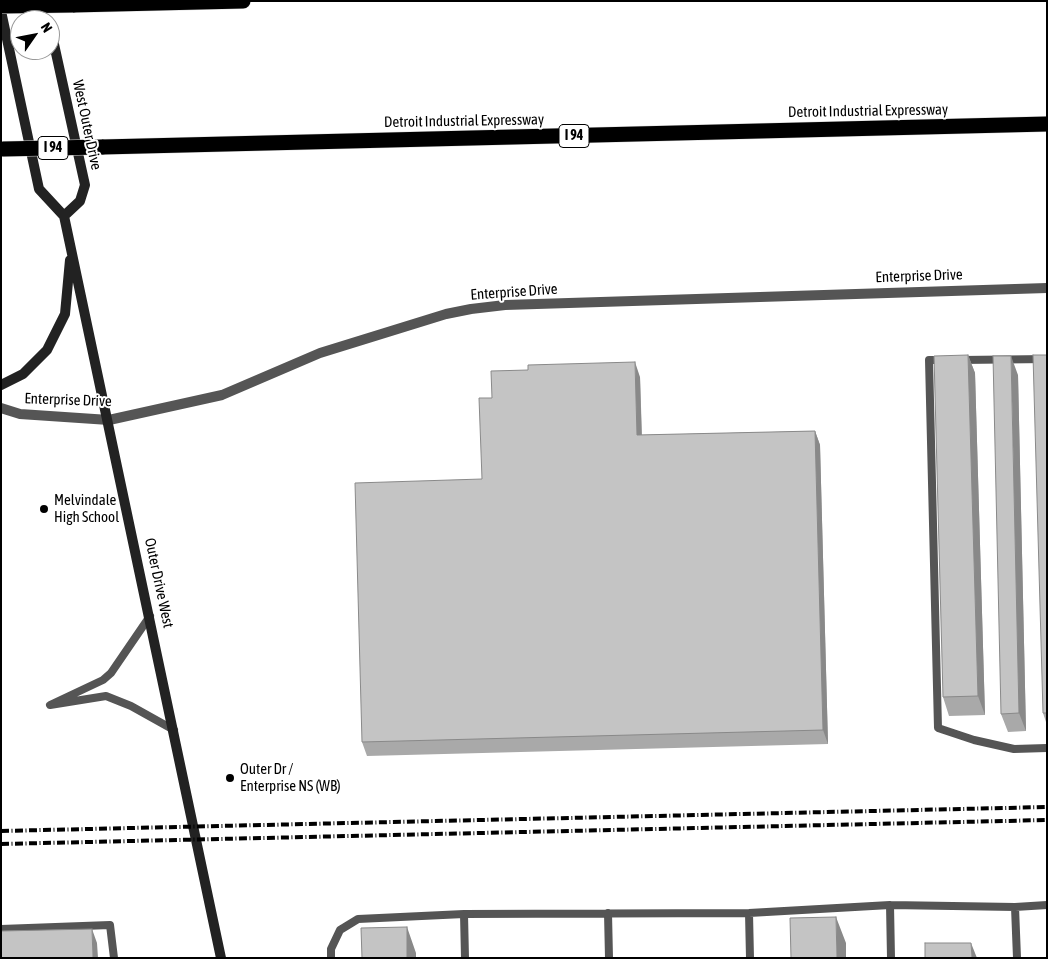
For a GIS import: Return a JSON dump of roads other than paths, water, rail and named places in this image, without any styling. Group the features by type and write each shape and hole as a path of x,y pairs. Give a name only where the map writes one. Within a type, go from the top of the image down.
{"highway":[{"path":"1,6 243,1"},
{"name":"Detroit Industrial Expressway","path":"2,149 1047,124"}],"main road":[{"path":"1,11 39,189 64,216"},
{"name":"West Outer Drive","path":"57,60 85,185 80,201 64,216"},
{"name":"Outer Drive West","path":"64,216 109,420 221,958"},
{"path":"1,385 23,374 47,350 65,314 70,267 68,232"}],"street":[{"name":"Enterprise Drive","path":"1,408 20,414 109,420 222,395 320,353 446,314 505,305 1047,288"}],"lane":[{"path":"1047,359 929,360 938,728 974,740 1014,749 1047,748"},
{"path":"150,616 104,680 50,705 106,696 131,706 174,730"},
{"path":"332,958 331,948 340,930 358,919 464,914 748,913 890,905 1015,907 1047,905"},
{"path":"890,905 892,958"},
{"path":"1015,907 1017,958"},
{"path":"608,913 609,958"},
{"path":"748,913 750,958"},
{"path":"464,914 466,958"},
{"path":"1,929 110,925 114,958"}],"railway":[{"path":"1,831 1047,807"},
{"path":"1,844 1047,820"}],"place":[{"name":"Melvindale High School","path":"44,509"},
{"name":"Outer Dr / Enterprise NS (WB)","path":"230,778"}]}
